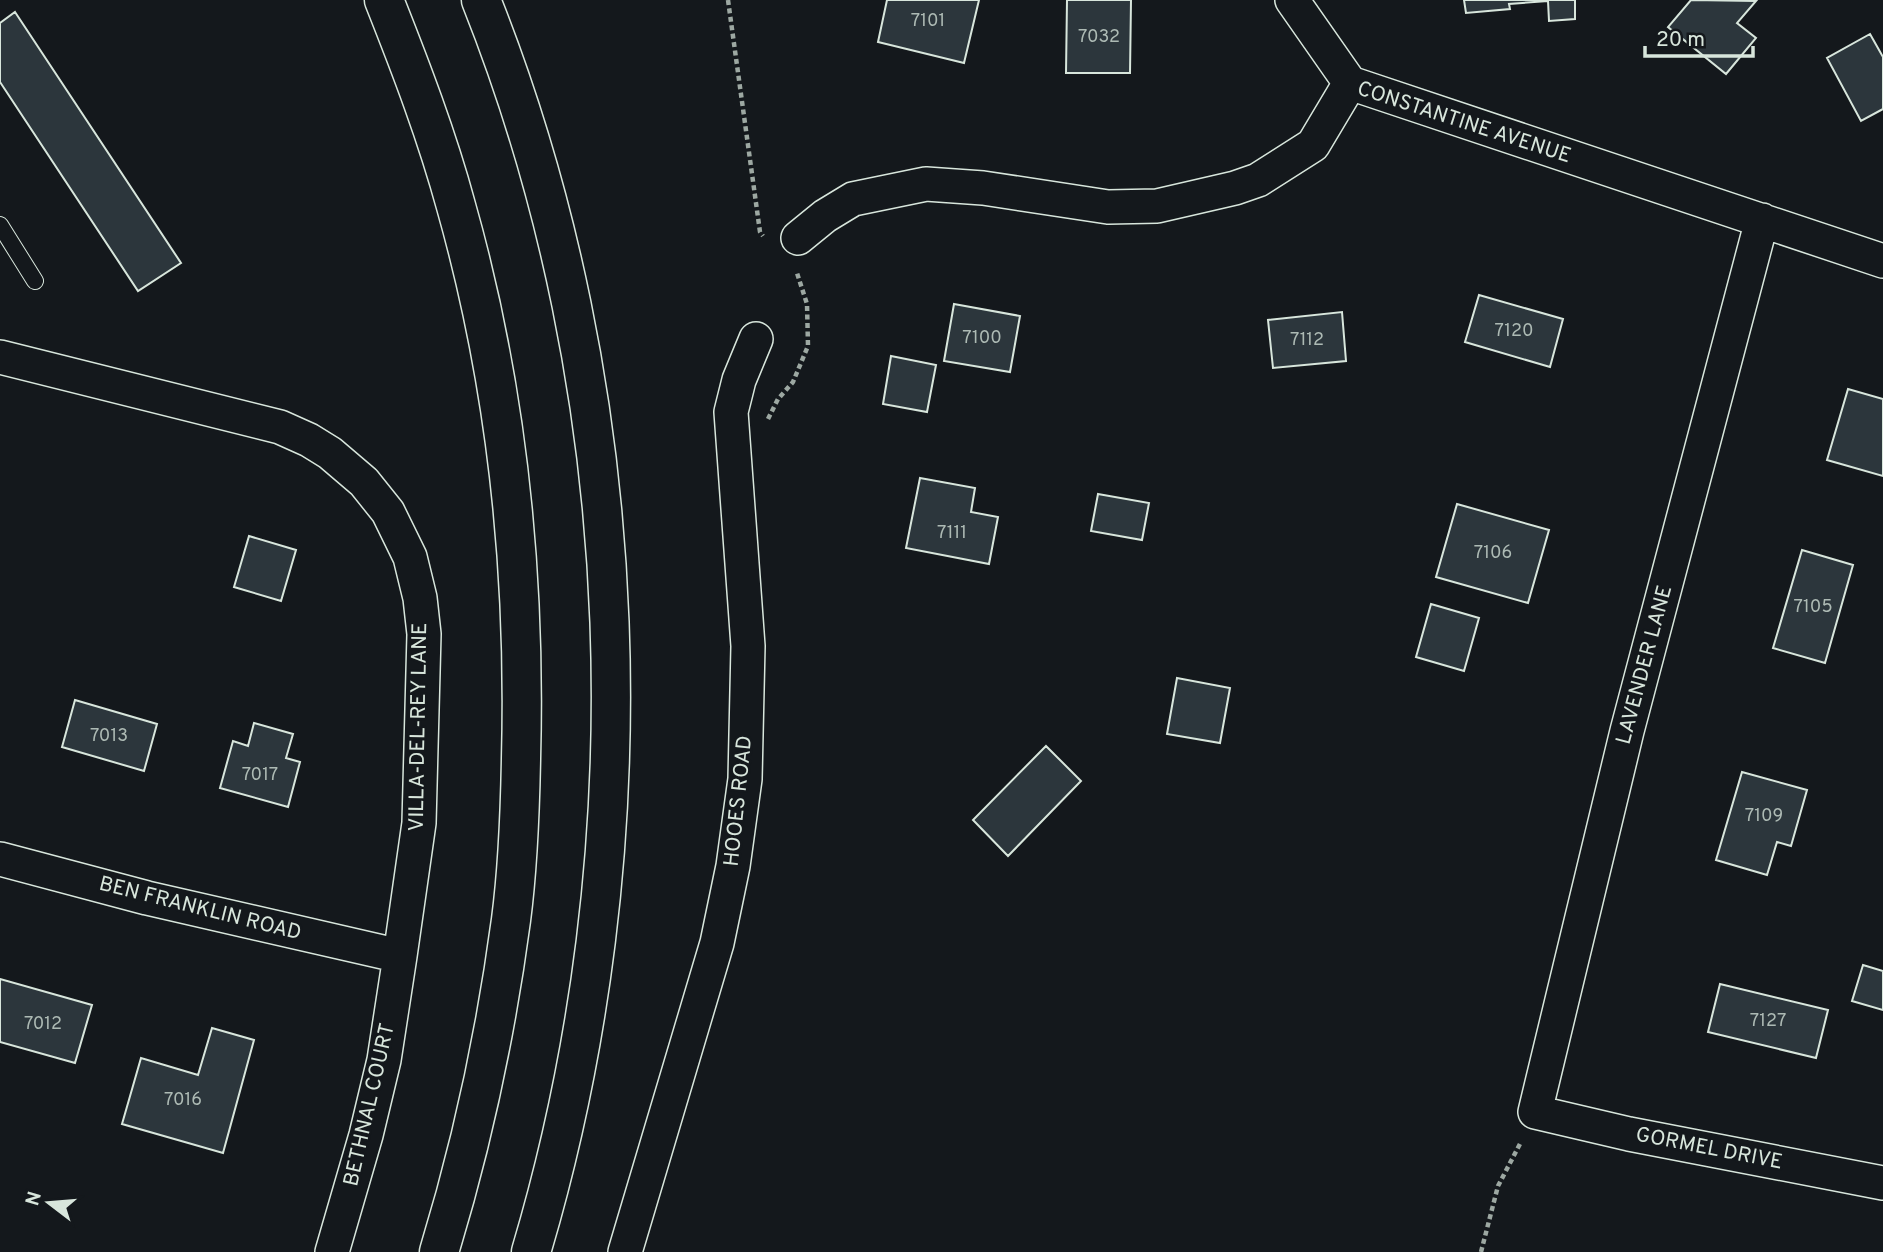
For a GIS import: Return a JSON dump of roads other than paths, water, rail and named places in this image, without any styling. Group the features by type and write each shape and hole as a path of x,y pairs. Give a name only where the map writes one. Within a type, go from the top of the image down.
{"main road":[{"path":"384,0 439,147 457,208 486,335 515,531 523,658 520,784 511,918 476,1114 439,1252"},
{"path":"481,0 521,112 571,305 593,436 607,567 610,633 607,836 594,954 570,1095 531,1252"}],"street":[{"path":"1292,0 1350,83"},
{"name":"CONSTANTINE AVENUE","path":"798,238 825,216 853,200 926,184 983,188 1108,207 1157,206 1235,188 1258,180 1313,145 1350,83 1883,261"},
{"name":"LAVENDER LANE","path":"1535,1112 1628,731 1762,220"},
{"name":"HOOES ROAD","path":"625,1252 714,954 733,866 745,779 748,646 731,412 739,380 756,339"},
{"name":"VILLA-DEL-REY LANE","path":"0,357 280,427 330,453 364,482 388,512 410,557 420,597 424,634 419,823 400,956"},
{"name":"BEN FRANKLIN ROAD","path":"0,859 160,901 400,956"},
{"name":"BETHNAL COURT","path":"332,1252 366,1135 384,1060 400,956"},
{"name":"GORMEL DRIVE","path":"1535,1112 1629,1134 1883,1183"}],"lane":[{"path":"0,225 35,281"}]}
